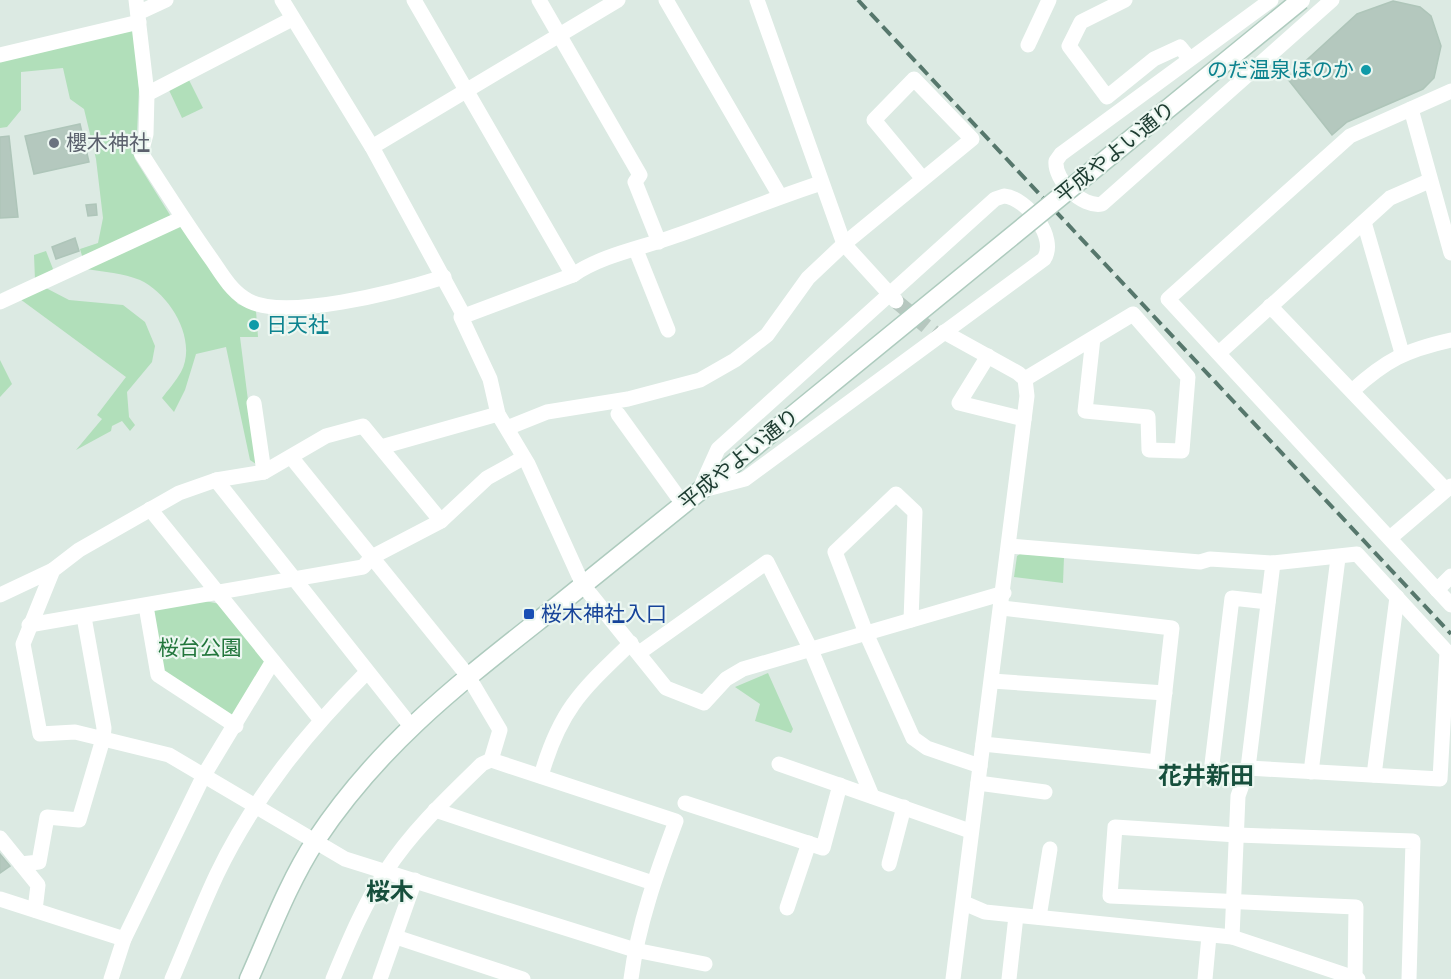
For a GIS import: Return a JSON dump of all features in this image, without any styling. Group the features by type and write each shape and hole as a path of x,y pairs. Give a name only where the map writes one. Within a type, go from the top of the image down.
{"street":[{"path":"0,55 166,0"},
{"path":"282,0 372,147 464,316"},
{"path":"414,0 573,275"},
{"path":"539,0 640,176 635,182 659,242"},
{"path":"372,147 465,89 618,0"},
{"path":"666,0 780,196"},
{"path":"757,0 844,243 893,298"},
{"path":"1028,45 1049,0"},
{"path":"1125,0 1081,22 1069,46 1107,97 1154,58 1180,46 1190,58"},
{"path":"1271,0 1061,154 1056,161 1058,175 1084,203 1093,206 1108,200 1332,0"},
{"name":"平成やよい通り","path":"249,979 288,892 315,841 357,785 410,725 1301,0"},
{"path":"138,11 147,94 146,134 141,153 182,218 233,288 255,304 306,308 413,287 444,277"},
{"path":"147,94 292,19"},
{"path":"507,428 547,412 628,399 700,380 735,360 767,335 808,278 844,243 972,139 914,80 874,120 922,179"},
{"path":"1451,91 1350,136 1168,299 1451,605"},
{"path":"1411,109 1429,181 1451,253"},
{"path":"1219,353 1390,198 1429,181"},
{"path":"821,183 780,196 659,242 586,265 573,275 461,317 490,379 498,414 523,458 583,585 666,688 704,703 726,679 743,669 911,620 1003,601 1172,628 1157,762 983,744"},
{"path":"1013,196 1048,234 1049,252 1044,259 745,479 699,491 717,449 893,298 994,199 1013,196"},
{"path":"0,302 182,218"},
{"path":"1364,222 1402,353"},
{"path":"636,250 668,330"},
{"path":"1270,306 1448,487 1390,538"},
{"path":"1025,379 1093,338 1133,314 1188,377 1182,451 1149,450 1148,417 1085,411 1093,338"},
{"path":"944,332 1025,379"},
{"path":"1352,391 1376,369 1402,353 1451,340"},
{"path":"988,357 959,403 1024,419"},
{"path":"953,979 964,903 970,831 1010,546 1027,396 1025,379"},
{"path":"254,403 264,472"},
{"path":"381,447 498,414"},
{"path":"618,414 683,504"},
{"path":"0,595 53,570 79,550 179,493 216,480 264,472 326,436 363,426 441,521"},
{"path":"291,457 468,676 500,730 491,760"},
{"path":"29,625 217,592 295,581 363,567 372,557 441,521 487,478 523,458"},
{"path":"216,480 410,725"},
{"path":"911,620 915,512 896,494 835,552 867,633 914,738 927,748 980,766"},
{"path":"150,509 320,719"},
{"path":"1010,546 1200,562 1210,559 1273,563 1338,558 1357,554 1447,652 1440,779 1311,772 1246,772 1222,775 1212,764 1232,598 1268,602"},
{"path":"1311,772 1338,558"},
{"path":"541,776 550,742 560,721 582,691 635,648 767,562 811,650 872,796"},
{"path":"1232,937 1238,796 1246,772 1273,563"},
{"path":"53,570 23,644 40,734 75,732 169,755 345,859 635,950 705,964"},
{"path":"1437,590 1451,576"},
{"path":"1374,775 1397,597"},
{"path":"146,606 158,675 237,726"},
{"path":"21,864 39,862 47,817 79,820 103,740 104,728 84,616"},
{"path":"111,979 124,939 204,775 237,726 273,661"},
{"path":"171,979 218,872 255,807 281,767 320,719 367,672"},
{"path":"992,681 1165,693"},
{"path":"333,979 353,932 386,871 435,810 482,764 491,760 676,820 653,883 635,950 631,979"},
{"path":"779,764 970,831"},
{"path":"978,783 1045,792"},
{"path":"685,803 824,848 840,785"},
{"path":"889,864 904,807"},
{"path":"435,810 653,883"},
{"path":"964,903 985,912 1016,916 1232,937 1356,978 1356,906 1110,896 1114,827 1237,835 1413,841 1408,979"},
{"path":"0,838 38,885 35,910"},
{"path":"787,908 809,843"},
{"path":"1040,917 1050,849"},
{"path":"380,979 415,880"},
{"path":"0,899 124,939"},
{"path":"1009,979 1016,916"},
{"path":"1205,979 1209,936"},
{"path":"396,937 523,979"}],"green space":[{"path":"131,29 134,31 139,88 137,133 132,147 135,159 170,215 185,229 216,277 238,304 256,311 258,337 240,337 256,464 250,460 226,347 196,354 185,390 174,412 162,398 181,372 186,346 178,319 171,307 151,287 140,280 120,274 86,269 80,249 98,243 103,218 96,159 84,109 70,99 63,68 21,72 21,110 7,127 0,128 0,54"},
{"path":"188,78 203,108 182,118 168,88"},
{"path":"46,251 53,269 46,288 69,300 123,305 145,322 155,346 152,362 127,392 129,417 135,425 130,431 122,421 112,426 111,431 76,450 102,419 97,415 126,377 20,299 0,309 0,294 35,280 34,255"},
{"path":"0,360 12,384 0,397"},
{"path":"1020,554 1064,557 1063,583 1014,577 1017,556"},
{"name":"桜台公園","path":"205,601 220,604 267,661 236,714 230,716 162,675 150,609"},
{"path":"768,673 793,729 791,733 755,721 760,704 735,687"}],"building":[{"name":"のだ温泉ほのか","path":"1393,1 1420,7 1431,16 1441,46 1434,78 1423,89 1347,122 1332,135 1287,78 1357,14"},
{"path":"80,124 89,162 34,174 25,136"},
{"path":"9,136 18,217 0,218 0,137"},
{"path":"96,204 97,215 88,216 86,205"},
{"path":"75,238 79,251 56,259 52,247"},
{"path":"0,854 10,866 0,873"}],"tunnel":[{"path":"897,302 938,336"}],"railway":[{"path":"858,0 1451,634"}],"place":[{"name":"のだ温泉ほのか","path":"1366,70"},
{"name":"櫻木神社","path":"54,143"},
{"name":"日天社","path":"254,325"},
{"name":"桜木神社入口","path":"529,614"}],"district":[{"name":"花井新田","path":"1206,776"},
{"name":"桜木","path":"390,892"}]}
